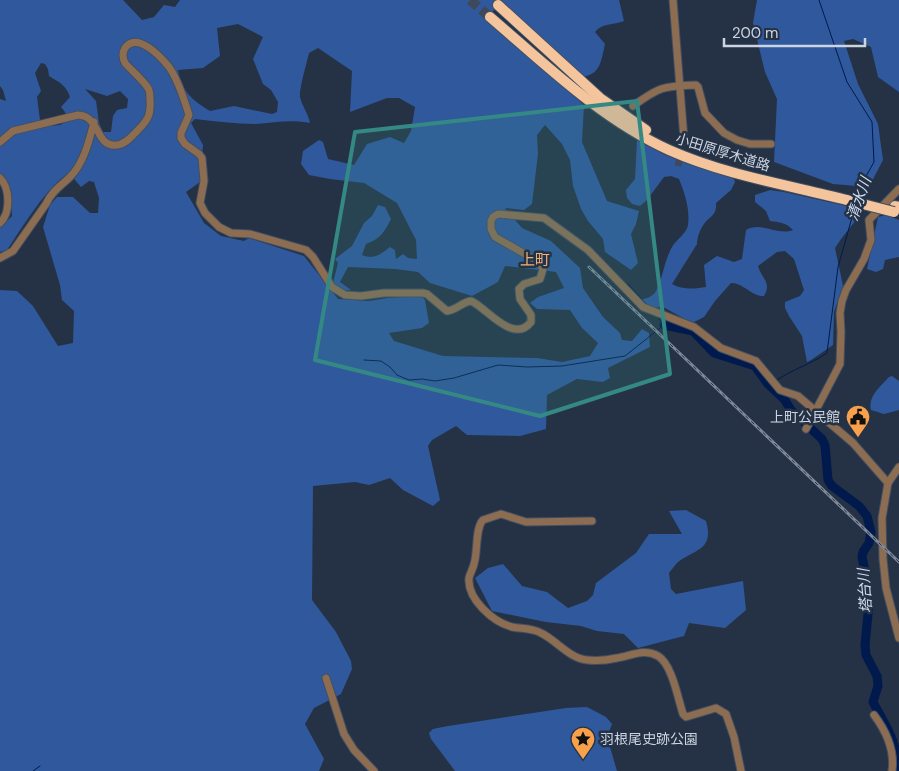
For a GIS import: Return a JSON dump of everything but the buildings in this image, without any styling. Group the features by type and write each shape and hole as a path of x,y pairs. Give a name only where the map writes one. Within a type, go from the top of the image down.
{"highway":[{"name":"小田原厚木道路","path":"498,5 600,98 650,133 697,155 897,210"},
{"name":"小田原厚木道路","path":"490,17 597,106 647,139 722,169 848,196"}],"street":[{"path":"673,0 684,139"},
{"path":"0,142 13,132 76,115 85,116 94,122 102,138 110,144 117,145 129,139 148,120 151,110 149,90 123,58 124,50 128,45 141,42 171,70 188,115 181,133 182,141 186,146 199,154 202,161 204,181 200,198 201,207 216,225 223,230 235,234 250,234 306,250 313,257 332,287 345,295 423,293 427,294 447,311 454,310 468,301 472,301 498,322 517,329 528,326 532,317 520,299 519,289 524,284 540,279 543,269 539,262 497,238 491,229 491,221 493,216 498,214 542,217 588,250 643,307 694,327 720,348 756,361 780,390 798,396 853,444 888,483"},
{"path":"632,106 655,90 665,87 696,86 698,87 705,113 724,133 736,140 750,144 771,144"},
{"path":"0,258 13,251 50,196 71,176 84,155 94,122"},
{"path":"0,178 6,187 7,210 4,219 0,223"},
{"path":"807,427 840,364 840,313 842,301 872,240 869,220 899,189"},
{"path":"899,467 888,483 882,518 886,588 899,638"},
{"path":"592,521 526,522 501,514 484,520 479,528 477,552 469,577 472,595 493,618 511,626 540,632 574,656 584,660 617,658 641,652 658,656 664,660 668,667 683,714 686,716 716,708 726,714 734,737 741,771"},
{"path":"326,678 348,742 374,771"},
{"path":"874,714 884,729 894,758 892,771"}],"highlighted area":[{"path":"637,101 670,374 540,416 315,360 355,132"}],"shaded area":[{"path":"0,0 123,0 142,20 154,17 164,5 175,7 180,0 619,0 624,21 605,26 595,32 605,44 601,61 597,70 582,77 501,1 487,19 584,105 582,142 607,201 639,211 631,234 638,263 631,270 605,252 603,239 581,209 573,186 570,160 562,144 545,125 537,135 538,154 532,204 524,210 505,208 522,228 551,241 580,268 583,288 603,317 620,333 622,340 632,341 642,329 649,333 650,347 608,368 610,378 603,382 577,379 547,395 546,429 520,436 467,435 456,426 432,440 428,446 440,500 433,506 403,490 390,478 369,485 355,482 313,486 312,600 336,632 351,661 352,669 341,694 314,708 305,724 324,759 319,771 0,771 0,290 17,291 33,306 58,346 73,343 74,311 62,300 60,285 43,227 50,205 57,197 73,197 90,213 98,213 99,198 94,182 89,181 81,187 69,173 52,187 27,219 7,250 0,252 0,226 12,216 10,191 0,176 0,99 6,101 0,86","holes":["238,24 263,37 253,59 263,84 271,90 278,102 277,112 272,114 234,106 210,111 193,99 185,90 178,70 203,68 220,56 217,28","318,48 352,71 350,112 387,98 399,98 415,107 411,131 404,143 390,137 367,144 354,165 328,159 323,142 319,140 303,151 301,164 309,175 364,183 397,203 416,240 417,259 408,258 403,254 396,259 395,250 390,247 374,257 362,255 366,244 381,235 391,219 385,207 378,205 372,216 364,223 352,246 335,259 338,263 333,283 341,291 351,290 340,282 348,267 395,269 418,272 430,283 472,296 498,282 505,266 556,272 564,288 538,297 530,303 537,309 570,310 582,328 598,343 590,356 562,362 537,358 443,356 394,341 389,333 422,328 429,323 425,300 422,296 369,301 338,299 304,256 249,238 244,241 221,236 204,223 186,192 200,182 203,145 191,123 195,119 248,124 289,121 310,123 300,97 309,53","41,63 45,64 49,76 62,84 70,97 61,107 68,120 60,125 48,126 40,120 37,97 41,91 35,73","85,89 107,96 120,91 128,99 127,108 117,110 113,116 111,132 103,132 99,123 96,101"]},
{"path":"757,0 899,0 899,92 878,77 871,47 853,39 844,41 858,84 878,124 883,160 869,187 833,184 774,162 777,99 765,72 753,23"},
{"path":"637,140 665,155 734,179 735,182 731,190 716,203 714,213 703,226 697,244 672,284 680,287 693,289 706,287 704,265 717,256 734,262 742,259 746,230 757,227 781,231 793,230 780,222 770,221 766,211 755,202 755,195 770,190 864,210 835,248 843,286 834,312 833,345 807,362 802,336 785,308 785,302 800,296 804,290 794,259 785,251 777,252 758,266 767,284 764,296 731,283 704,317 692,323 665,308 653,307 639,300 655,293 669,252 686,231 688,213 679,179 671,176 664,177 647,200 640,206 632,204 627,198 626,190 635,179"},
{"path":"886,215 899,220 899,257 885,260 883,269 876,272 867,269 878,217"},
{"path":"892,376 899,381 899,410 884,414 871,410 873,396"},
{"path":"686,510 706,521 707,539 705,544 682,559 669,573 671,589 676,594 743,581 746,610 725,628 689,623 684,636 638,648 624,634 597,631 581,626 546,622 492,611 475,578 488,568 503,564 522,586 547,592 568,608 587,601 593,595 596,583 636,553 649,534 682,534 669,511"},
{"path":"587,707 606,717 612,724 606,740 617,771 455,771 431,739 429,733 433,729 448,726 566,708"}],"waterway":[{"name":"清水川","path":"819,0 847,82 872,122 874,162 860,187 857,198"},
{"name":"清水川","path":"777,380 827,353 838,267 855,207"},
{"name":"塔台川","path":"628,284 647,305"},
{"path":"364,360 381,361 397,375 409,380 435,381 454,378 498,365 527,367 562,366 625,356 664,325 656,315"},
{"name":"塔台川","path":"664,325 693,331 714,353 755,366 768,384 784,399 791,410 822,439 825,445 828,480 832,486 859,506 867,516 871,532 869,543 862,557 869,604 865,645 866,655 877,676 878,686 873,702 893,743 896,752 897,771"},
{"path":"33,771 40,766"}],"tunnel":[{"path":"470,0 490,17"},
{"path":"678,166 684,139"}],"railway":[{"path":"589,267 899,562"}],"place":[{"name":"上町公民館","path":"858,438"},
{"name":"羽根尾史跡公園","path":"583,760"}],"district":[{"name":"上町","path":"535,260"}]}
